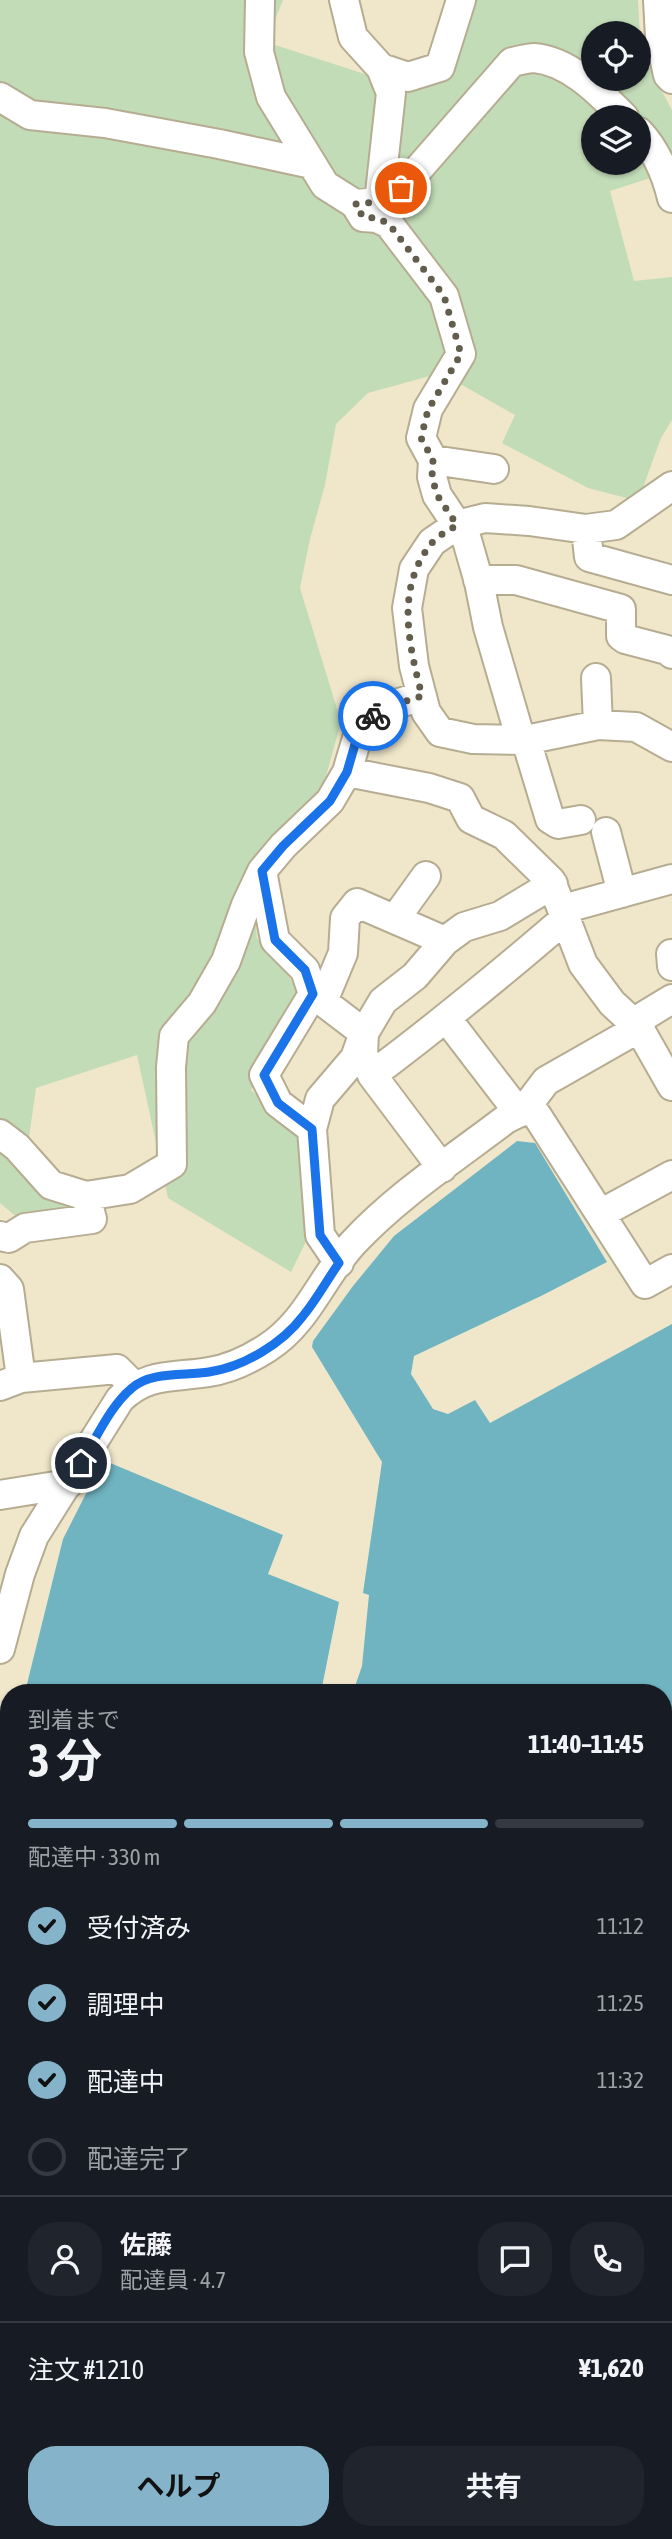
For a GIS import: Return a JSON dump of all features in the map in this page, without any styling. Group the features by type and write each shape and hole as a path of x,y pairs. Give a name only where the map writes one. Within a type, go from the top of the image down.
{"street":[{"path":"260,0 259,52 271,97 325,185 367,203 401,188 512,62 533,58 565,67 612,105"},
{"path":"344,0 353,37 381,68 391,93 363,217 377,218 389,224 444,296 461,354 428,410 421,438 433,460 432,477 437,495 459,524 478,580 488,627 550,819 558,824 594,826 622,892"},
{"path":"381,68 408,77 440,67 461,0"},
{"path":"658,0 660,38 668,75 672,79"},
{"path":"0,97 30,115 117,125 312,164"},
{"path":"651,148 665,174 672,198"},
{"path":"433,460 494,469"},
{"path":"672,486 616,525 586,529 485,518 459,524 432,542 414,569 407,608 414,666 426,712 440,732 473,738 524,740 598,724 636,727 672,747"},
{"path":"586,529 589,557 672,580"},
{"path":"478,580 516,580 621,609 621,636 667,650 672,654"},
{"path":"596,678 598,724"},
{"path":"0,1134 17,1147 51,1185 86,1196 130,1189 172,1164 171,1067 174,1036 202,1003 226,961 246,905 262,871 283,846 330,801 347,772 358,734 368,720 383,708 422,696"},
{"path":"347,772 429,788 460,798 471,819 504,835 561,904 583,964 612,1003 639,1028 672,1086"},
{"path":"262,871 275,940 305,970 318,997 365,1033"},
{"path":"395,919 426,876"},
{"path":"339,1263 320,1235 312,1129 320,1099 355,1058 383,1001 415,976 445,940 464,927 500,916 622,892 672,879"},
{"path":"312,1129 278,1103 264,1075 318,997 343,953 345,918 357,903 445,940"},
{"path":"372,1075 447,1019 484,985 561,904"},
{"path":"0,1649 20,1574 34,1536 120,1399 134,1386 155,1377 211,1372 242,1362 269,1347 302,1318 351,1245 381,1215 506,1119 522,1112 546,1081 639,1028 644,1016 672,999"},
{"path":"447,1019 522,1112 536,1114 645,1284 672,1269"},
{"path":"365,1033 363,1054 372,1075 442,1168"},
{"path":"600,1214 672,1175"},
{"path":"0,1236 9,1238 25,1228 92,1219 86,1196"},
{"path":"0,1279 9,1289 11,1382 117,1369 134,1386"},
{"path":"0,1495 68,1484"}],"green space":[{"path":"0,0 283,0 266,42 408,88 466,0 638,0 639,21 581,21 581,91 651,91 651,71 672,110 672,171 610,191 634,281 672,277 672,420 661,438 638,501 588,488 502,443 515,415 441,373 368,393 336,424 325,485 300,588 341,722 322,791 250,869 257,938 279,960 301,997 251,1090 300,1134 315,1223 291,1272 168,1198 137,1055 36,1088 28,1145 83,1217 25,1224 0,1203"}],"water":[{"path":"517,1141 535,1143 607,1262 414,1356 411,1374 433,1409 448,1414 475,1400 490,1423 672,1324 672,1684 356,1684 362,1666 369,1595 363,1593 382,1462 312,1347 313,1341 353,1286 394,1236"},
{"path":"103,1460 283,1535 268,1574 339,1602 323,1684 27,1684 63,1539"}],"way so far":[{"path":"373,716 383,708 422,696 414,666 407,608 414,569 432,542 457,525 437,495 432,477 433,460 421,438 428,410 461,354 444,296 389,224 377,218 363,217 355,204 379,202 401,188"}],"route":[{"path":"81,1463 120,1399 134,1386 155,1377 211,1372 242,1362 269,1347 302,1318 339,1263 320,1235 312,1129 278,1103 264,1075 313,994 305,970 275,940 262,871 283,846 330,801 347,772 358,734 373,716"}]}
